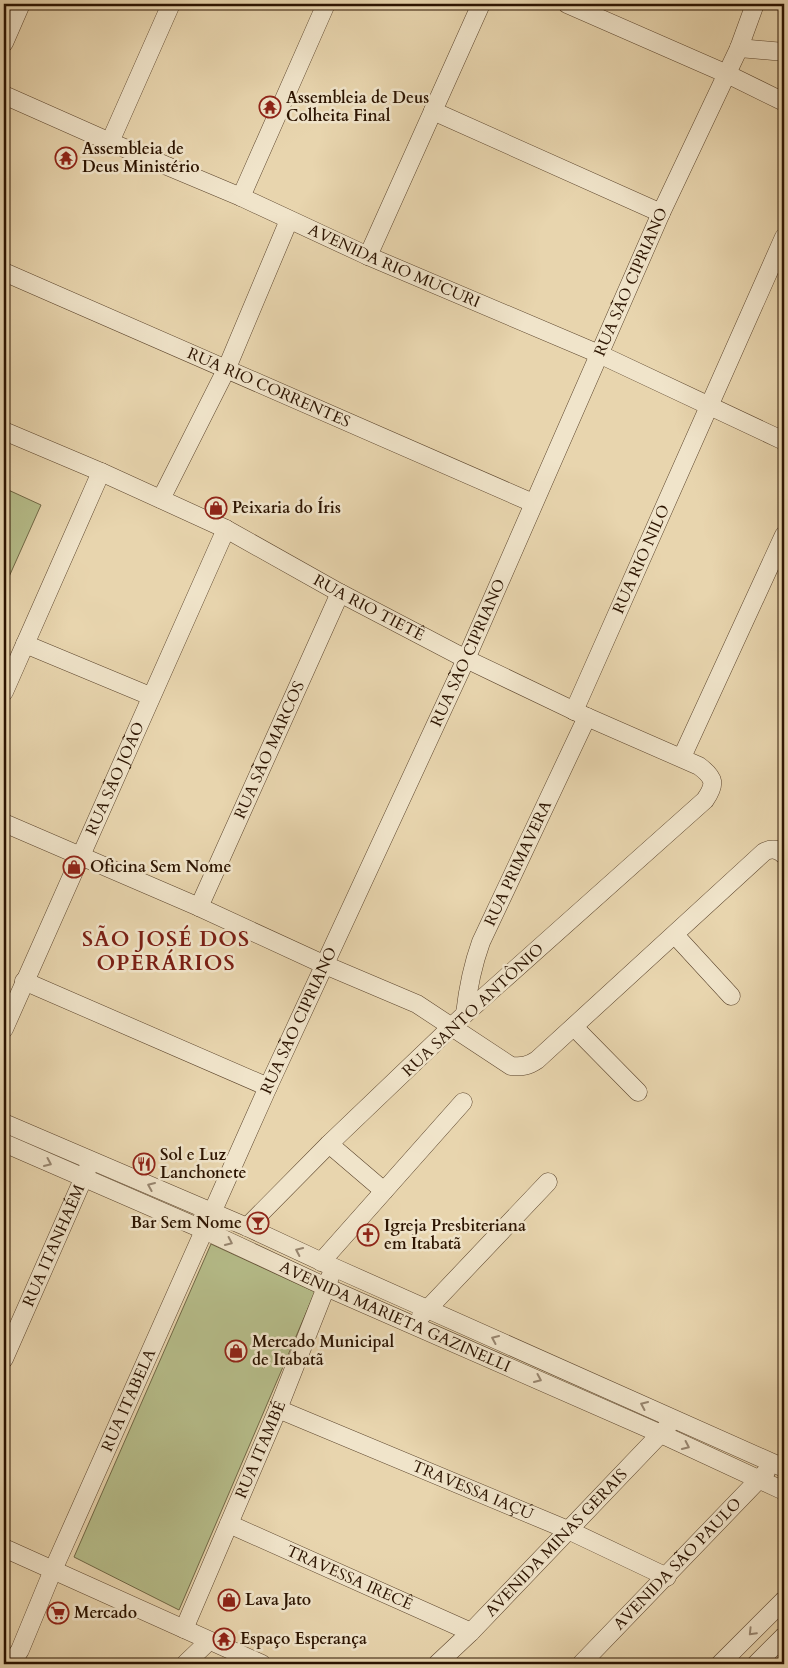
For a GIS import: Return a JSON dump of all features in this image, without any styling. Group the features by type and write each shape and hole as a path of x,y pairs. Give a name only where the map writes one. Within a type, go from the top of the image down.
{"street":[{"path":"4,43 22,4"},
{"path":"110,142 171,4"},
{"path":"242,197 326,4"},
{"path":"368,256 481,4"},
{"path":"567,4 727,74 784,102"},
{"name":"RUA SÃO CIPRIANO","path":"204,1230 466,659 661,213 739,48 755,4"},
{"path":"739,48 784,52"},
{"name":"AVENIDA RIO MUCURI","path":"4,95 242,197 368,256 599,354 784,441"},
{"path":"433,110 661,213"},
{"path":"161,499 226,370 289,220"},
{"name":"RUA RIO NILO","path":"580,714 708,405 784,237"},
{"name":"RUA RIO CORRENTES","path":"4,272 533,503"},
{"name":"RUA RIO TIETÊ","path":"4,431 101,472 226,529 340,593 466,659 580,714 682,757 699,766 708,773 712,780 713,789 705,800"},
{"path":"4,692 101,472"},
{"name":"RUA SÃO JOÃO","path":"4,1029 150,696 226,529"},
{"path":"682,757 784,534"},
{"name":"RUA SÃO MARCOS","path":"199,907 340,593"},
{"path":"25,644 150,696"},
{"name":"RUA PRIMAVERA","path":"466,1014 468,983 473,962 580,714"},
{"name":"RUA SANTO ANTÔNIO","path":"248,1227 329,1144 452,1027 705,800"},
{"path":"4,823 417,1004 511,1066 521,1067 529,1066 537,1060 764,852 770,849 784,855"},
{"path":"675,935 731,996"},
{"path":"24,981 268,1087"},
{"path":"574,1027 638,1092"},
{"path":"327,1265 384,1191 463,1102"},
{"name":"AVENIDA MARIETA GAZINELLI","path":"4,1123 248,1227 327,1265 779,1465"},
{"name":"AVENIDA MARIETA GAZINELLI","path":"4,1144 204,1230 326,1287 414,1324 784,1490"},
{"path":"329,1144 384,1191"},
{"name":"RUA ITANHAÉM","path":"4,1359 91,1160"},
{"path":"414,1324 548,1182"},
{"name":"RUA ITABELA","path":"11,1664 20,1650 53,1570 204,1230"},
{"name":"RUA ITAMBÉ","path":"184,1629 278,1408 326,1287 327,1265"},
{"path":"508,1366 518,1349"},
{"name":"TRAVESSA IAÇÚ","path":"278,1408 568,1530 667,1577"},
{"name":"AVENIDA MINAS GERAIS","path":"437,1664 471,1632 661,1434 674,1418"},
{"name":"AVENIDA SÃO PAULO","path":"581,1664 760,1480 779,1465"},
{"name":"TRAVESSA IRECÊ","path":"229,1524 471,1632"},
{"path":"4,1548 262,1664"},
{"path":"720,1664 784,1600"},
{"path":"756,1664 784,1636"},
{"path":"185,1664 209,1641"}],"green space":[{"path":"4,488 41,505 4,588"},
{"path":"211,1244 315,1292 179,1610 74,1557"}],"place":[{"name":"Assembleia de Deus Colheita Final","path":"270,107"},
{"name":"Assembleia de Deus Ministério","path":"66,158"},
{"name":"Peixaria do Íris","path":"216,508"},
{"name":"Oficina Sem Nome","path":"74,867"},
{"name":"Sol e Luz Lanchonete","path":"144,1164"},
{"name":"Bar Sem Nome","path":"258,1223"},
{"name":"Igreja Presbiteriana em Itabatã","path":"368,1235"},
{"name":"Mercado Municipal de Itabatã","path":"236,1351"},
{"name":"Lava Jato","path":"229,1600"},
{"name":"Mercado","path":"58,1613"},
{"name":"Espaço Esperança","path":"224,1639"}],"district":[{"name":"SÃO JOSÉ DOS OPERÁRIOS","path":"166,951"}]}
